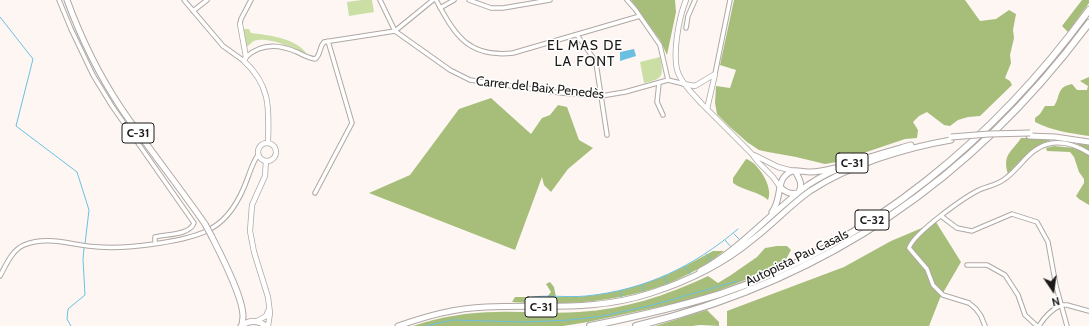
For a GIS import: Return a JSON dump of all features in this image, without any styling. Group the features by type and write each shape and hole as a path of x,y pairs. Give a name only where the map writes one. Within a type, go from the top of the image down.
{"highway":[{"name":"Autopista Pau Casals","path":"590,326 647,314 721,293 788,266 818,251 871,220 936,173 987,129 1038,74 1089,10"},
{"name":"Autopista Pau Casals","path":"636,326 698,309 767,284 823,257 887,219 944,177 1001,126 1035,90 1089,23"}],"main road":[{"name":"C-31","path":"67,0 94,61 120,107 205,224 212,237 242,307 243,318 241,326"},
{"name":"C-31","path":"684,280 724,256 798,193 817,180 845,166 911,145 951,139 1029,134 1089,140"},
{"name":"C-31","path":"398,326 445,312 471,308 500,306 576,307 622,301 650,294 707,271 721,263 748,244 808,193 842,174 912,148 951,139"},
{"path":"767,220 776,208 783,179 794,171 821,172 895,147 911,145"},
{"path":"766,228 779,212 797,197 801,188 801,183 794,171"},
{"path":"780,187 791,194 802,193 822,181 842,174"},
{"path":"242,307 246,315 267,326"},
{"name":"C-31","path":"241,326 247,322 255,321"}],"street":[{"path":"59,0 90,68 112,106 194,223 193,227 188,230 155,237 155,243"},
{"path":"184,0 223,46 245,59"},
{"path":"193,11 207,0"},
{"path":"251,0 240,24 245,59 261,83 268,102 270,121 268,142"},
{"name":"Carrer del Baix Penedès","path":"380,0 395,31 450,70 470,80 602,96 668,80"},
{"path":"245,59 250,54 266,46 287,48 315,59 318,56 321,45 324,42 395,31 434,0 454,31 466,43 491,54 513,54 640,16"},
{"path":"440,8 454,0"},
{"path":"469,0 491,8 503,8 550,0"},
{"path":"627,0 660,45 668,80 695,86 715,74"},
{"path":"680,0 682,10"},
{"path":"686,0 682,10 675,55 677,71 684,84 752,154 780,187"},
{"path":"686,28 688,16 695,0"},
{"path":"707,109 730,0"},
{"path":"577,35 594,59 597,68 607,135"},
{"path":"315,193 352,123 328,41"},
{"path":"659,83 657,102 663,115"},
{"path":"258,155 262,160 266,161 273,159 276,153 274,146 268,142"},
{"path":"0,276 11,256 23,246 42,240 55,240 98,248 120,247 155,243 193,236 212,228 221,222 232,210 244,188 254,160 258,155 259,147 268,142"},
{"path":"985,326 981,316 969,303 943,295 933,285 926,269 909,248 915,238 941,216 978,190 1006,179 1031,152 1041,147 1048,144 1069,144 1089,153"},
{"path":"752,154 778,167 794,171"},
{"path":"266,161 265,176 252,205 250,231 254,252 269,305 270,313 267,326"},
{"path":"941,216 957,228 972,231 1012,214 1037,222 1048,242 1056,286 1067,326"},
{"path":"967,265 987,265 1005,275 1018,295 1025,315 1038,326 1052,310 1061,304 1089,311"},
{"path":"255,321 266,316 269,305"}],"green space":[{"path":"372,0 374,12 349,16 347,2"},
{"path":"631,0 675,0 676,12 667,55 660,40"},
{"path":"734,0 965,0 980,21 996,19 1009,10 1016,14 1013,30 1014,38 1010,55 1011,63 1005,78 1010,81 1012,85 980,116 958,120 950,126 944,125 927,112 919,116 913,122 918,130 917,138 905,139 837,162 825,164 759,150 747,142 717,114 715,103 716,86 730,88 736,70 720,65"},
{"path":"1082,0 1089,0 1089,3 1068,32 1062,26"},
{"path":"242,29 249,29 251,33 273,36 289,41 296,44 307,54 281,43 266,40 254,41 247,47"},
{"path":"660,57 662,69 661,76 655,80 644,83 640,62"},
{"path":"1089,77 1089,136 1055,130 1035,122 1035,118 1040,114 1045,106 1054,106 1063,87 1072,84 1077,90 1087,90 1088,86 1080,81"},
{"path":"491,98 531,134 542,118 550,115 558,105 567,107 579,140 593,148 568,169 551,192 544,185 542,177 515,250 369,193 410,175 459,109"},
{"path":"1021,138 1044,138 1051,140 1032,150 1008,174 1006,167 1007,158 1011,150"},
{"path":"1080,143 1089,145 1089,205 1076,196 1084,183 1084,179 1079,172 1074,157 1070,152 1047,151 1046,148 1054,146 1074,148"},
{"path":"746,159 751,161 764,176 769,189 768,200 733,183 733,178"},
{"path":"936,222 961,262 940,298 929,326 727,326 727,311 844,267 891,241"},
{"path":"787,246 791,250 784,263 710,294 672,304 563,326 413,326 433,320 475,313 579,312 629,305 676,290 708,276 718,283 757,257 765,248"},
{"path":"713,251 724,251 701,267 676,280 650,290 596,301 568,303 512,302 515,297 547,297 551,292 546,284 550,282 554,287 556,297 587,296 615,292 669,274"},
{"path":"707,310 719,322 719,326 655,326"}],"water":[{"path":"634,49 636,56 620,61 620,52"}],"waterway":[{"path":"0,17 33,59 16,126 77,172 89,210 85,244"},
{"path":"527,298 541,296 586,296 608,293 648,282 704,255 738,229"},
{"path":"734,234 739,239"},
{"path":"725,240 731,247"},
{"path":"71,326 67,319 68,309 85,295 83,259 84,248"},
{"path":"706,254 711,261"},
{"path":"685,266 690,274"},
{"path":"664,276 668,284"},
{"path":"426,326 452,320 526,322 570,320 603,316 653,305 737,281"},
{"path":"642,285 644,292"},
{"path":"620,291 622,298"},
{"path":"530,298 530,303"}],"district":[{"name":"EL MAS DE LA FONT","path":"585,54"}]}
